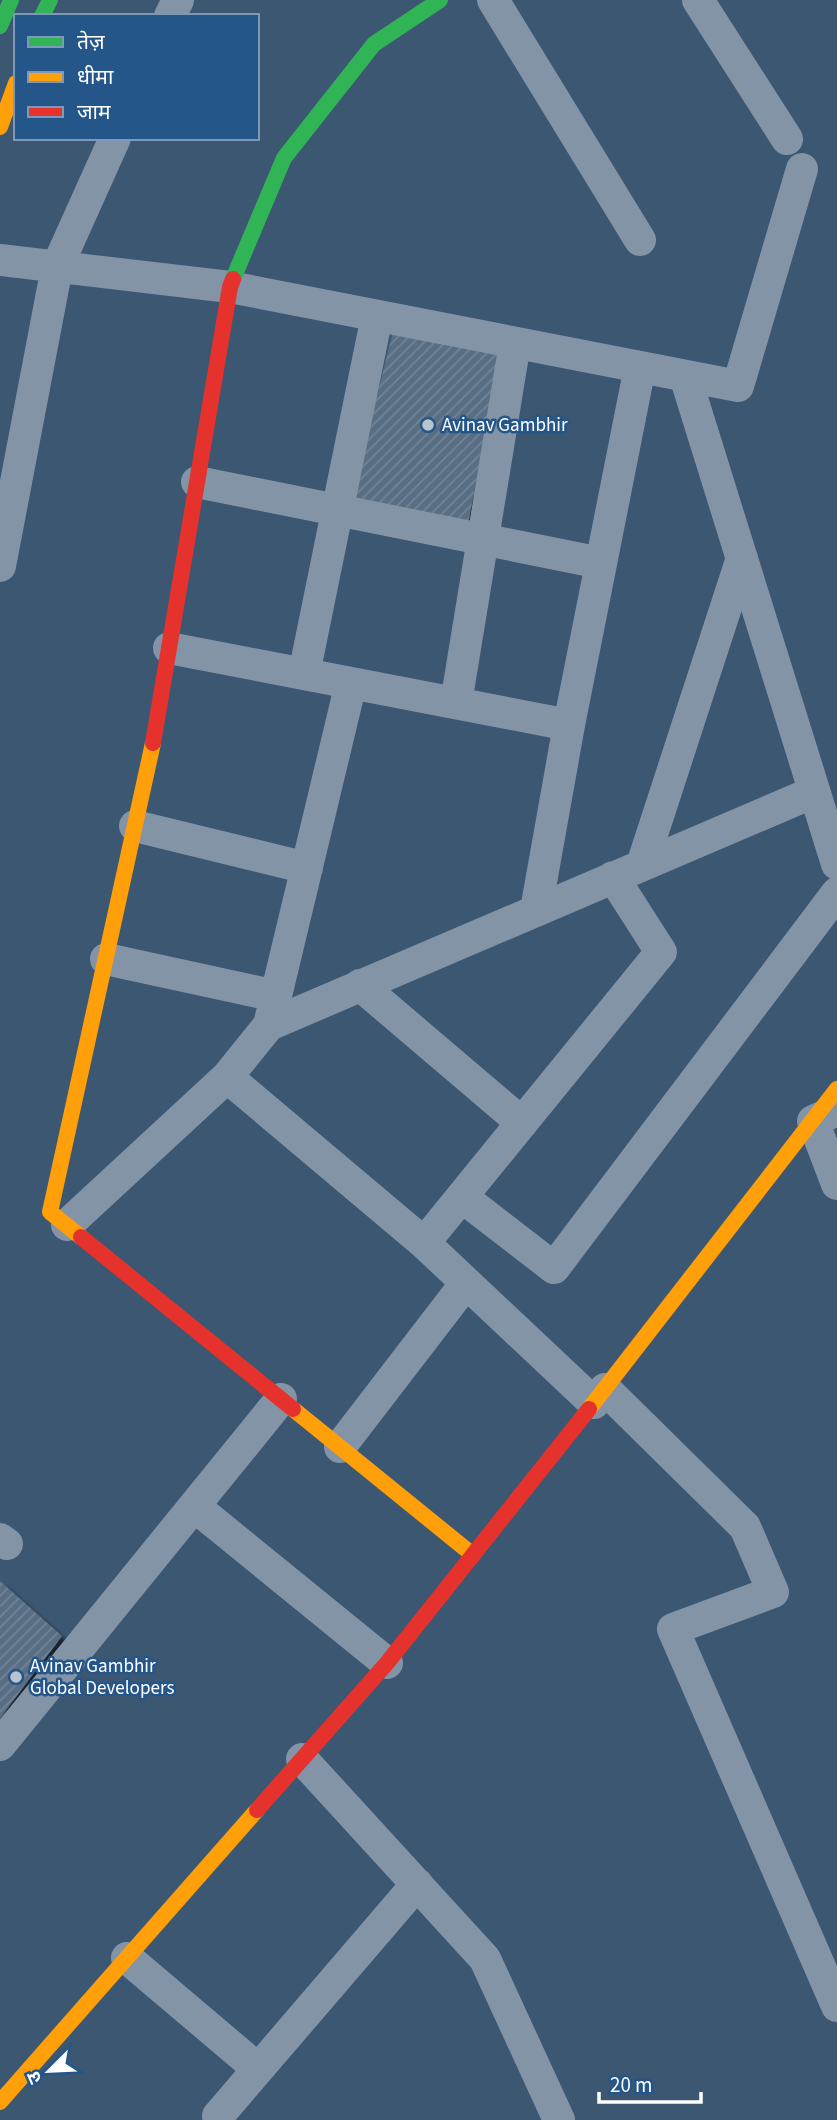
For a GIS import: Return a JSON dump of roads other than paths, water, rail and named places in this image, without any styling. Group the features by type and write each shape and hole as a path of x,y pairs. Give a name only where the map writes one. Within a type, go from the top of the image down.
{"street":[{"path":"0,26 11,0"},
{"path":"440,0 374,44 284,158 230,287 152,750 50,1212 473,1555"},
{"path":"493,0 640,240"},
{"path":"712,6 786,139"},
{"path":"0,127 14,88"},
{"path":"0,566 57,267 114,140"},
{"path":"0,260 230,287 738,386 802,169"},
{"path":"304,674 377,316"},
{"path":"456,703 515,343"},
{"path":"536,910 639,367"},
{"path":"685,376 837,864"},
{"path":"197,482 601,563"},
{"path":"642,864 742,558"},
{"path":"169,648 569,725"},
{"path":"67,1225 227,1077 272,1011 351,683"},
{"path":"106,959 272,1011 360,985 814,792"},
{"path":"135,826 307,868"},
{"path":"424,1243 661,952 612,877"},
{"path":"462,1197 554,1268 837,893"},
{"path":"360,985 522,1123"},
{"path":"227,1077 600,1396 744,1527 774,1592 673,1629 837,2006"},
{"path":"3,2088 127,1958 387,1663 825,1116 837,1089"},
{"path":"825,1116 837,1184"},
{"path":"340,1447 466,1283"},
{"path":"0,1745 281,1399"},
{"path":"194,1506 387,1663"},
{"path":"302,1759 485,1959 559,2120"},
{"path":"218,2116 417,1884"},
{"path":"127,1958 258,2069"}],"place":[{"name":"Avinav Gambhir","path":"428,425"},
{"name":"Avinav Gambhir Global Developers","path":"16,1677"}]}
